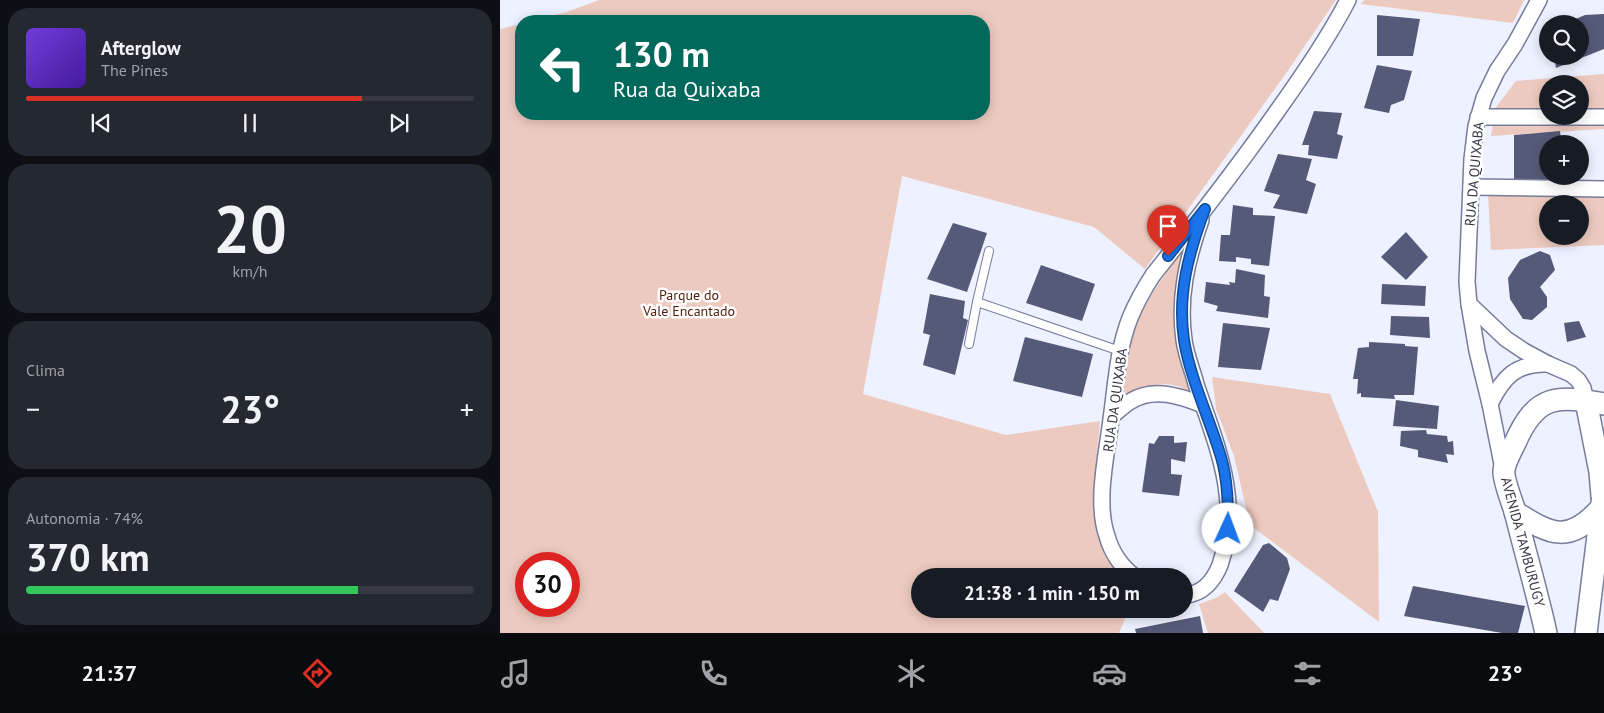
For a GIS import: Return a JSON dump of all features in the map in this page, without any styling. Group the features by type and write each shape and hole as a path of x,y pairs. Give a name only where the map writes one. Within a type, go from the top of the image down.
{"main road":[{"name":"AVENIDA TAMBURUGY","path":"1546,633 1504,470 1519,433 1536,410 1547,402 1559,398 1595,402"},
{"path":"1586,633 1602,497 1595,402"},
{"path":"1515,512 1539,528 1564,532 1578,528 1588,522 1602,497"}],"street":[{"name":"RUA DA QUIXABA","path":"1126,568 1118,560 1106,536 1103,514 1103,491 1115,384 1120,351 1129,319 1140,295 1153,275 1205,209 1300,79 1337,21 1348,0"},
{"name":"RUA DA QUIXABA","path":"1504,470 1468,304 1467,282 1472,159 1478,116 1484,98 1497,71 1515,44 1539,0"},
{"path":"1478,116 1604,117"},
{"path":"1471,187 1604,189"},
{"name":"RUA DA QUIXABA","path":"1193,592 1205,588 1216,575 1223,556 1228,529 1227,483 1222,459 1188,360 1184,340 1183,285 1191,250 1205,209"},
{"path":"1468,304 1506,339 1548,364 1571,374 1595,402"},
{"path":"1490,404 1498,388 1512,373 1534,364 1548,364"},
{"path":"1112,416 1131,401 1147,395 1166,393 1203,405"}],"lane":[{"path":"969,344 989,251"},
{"path":"977,302 1120,351"}],"green space":[{"name":"Parque do Vale Encantado","path":"599,0 1336,0 1287,72 1145,269 1094,227 902,176 863,394 1006,435 1100,421 1093,500 1104,552 1117,568 911,568 911,618 1125,618 1119,633 500,633 500,29 515,25 515,120 990,120 990,15 555,15"},
{"path":"1364,0 1524,0 1513,23 1361,4"},
{"path":"1604,74 1604,129 1491,136 1496,107 1516,81 1539,79 1539,125 1589,125 1589,75"},
{"path":"1604,185 1604,245 1491,250 1488,193"},
{"path":"1185,246 1179,269 1175,303 1177,334 1191,394 1179,387 1162,384 1147,387 1119,400 1127,353 1133,333 1152,294"},
{"path":"1212,377 1330,394 1378,512 1379,622 1250,525 1234,456 1216,409"},
{"path":"1225,592 1264,633 1208,633 1199,604 1216,598"}],"building":[{"path":"1604,14 1604,49 1589,55 1589,15 1585,15"},
{"path":"1377,15 1420,19 1413,56 1377,56"},
{"path":"1377,65 1412,71 1404,100 1391,105 1389,113 1364,108"},
{"path":"1314,111 1342,113 1337,134 1343,136 1337,159 1308,155 1309,145 1302,145"},
{"path":"1560,131 1561,135 1539,135 1539,181 1514,181 1514,135"},
{"path":"1278,154 1312,159 1306,180 1316,184 1307,214 1273,208 1280,195 1264,191"},
{"path":"1233,205 1253,208 1253,215 1275,216 1269,266 1251,264 1251,259 1236,257 1236,262 1219,261 1221,235 1230,235"},
{"path":"953,223 987,233 967,292 927,279"},
{"path":"1406,232 1428,257 1406,280 1381,257"},
{"path":"1540,251 1550,255 1555,270 1540,287 1547,297 1547,307 1532,320 1523,319 1510,299 1508,278 1520,260"},
{"path":"1041,265 1095,284 1082,321 1026,303"},
{"path":"1236,269 1265,275 1264,296 1270,297 1268,318 1216,311 1218,306 1204,302 1206,282 1230,285 1229,282 1235,283"},
{"path":"1382,284 1426,286 1425,306 1381,304"},
{"path":"930,294 965,301 963,318 968,320 955,375 923,365 930,335 923,333"},
{"path":"1391,316 1429,317 1430,338 1390,335"},
{"path":"1579,321 1586,337 1567,342 1564,323"},
{"path":"1223,323 1270,328 1261,370 1218,367"},
{"path":"1025,337 1093,354 1082,397 1013,381"},
{"path":"1369,342 1405,344 1405,346 1418,347 1414,395 1394,395 1395,399 1361,397 1361,393 1357,394 1358,379 1353,379 1358,348 1369,347"},
{"path":"1396,400 1439,406 1437,429 1393,426"},
{"path":"1426,430 1427,434 1447,436 1448,442 1453,441 1454,455 1446,454 1448,463 1418,457 1418,450 1400,446 1401,431"},
{"path":"1159,436 1174,436 1174,443 1187,442 1185,462 1171,459 1171,474 1182,475 1179,496 1142,492 1149,443 1154,444"},
{"path":"1269,543 1287,558 1290,569 1278,601 1270,599 1263,612 1234,591 1263,545"},
{"path":"1413,586 1525,606 1518,633 1502,633 1404,616"},
{"path":"1200,616 1203,633 1136,633 1135,629 1193,618"}],"route":[{"path":"1168,256 1205,209 1191,250 1183,285 1184,340 1188,360 1222,459 1227,483 1228,529"}]}
